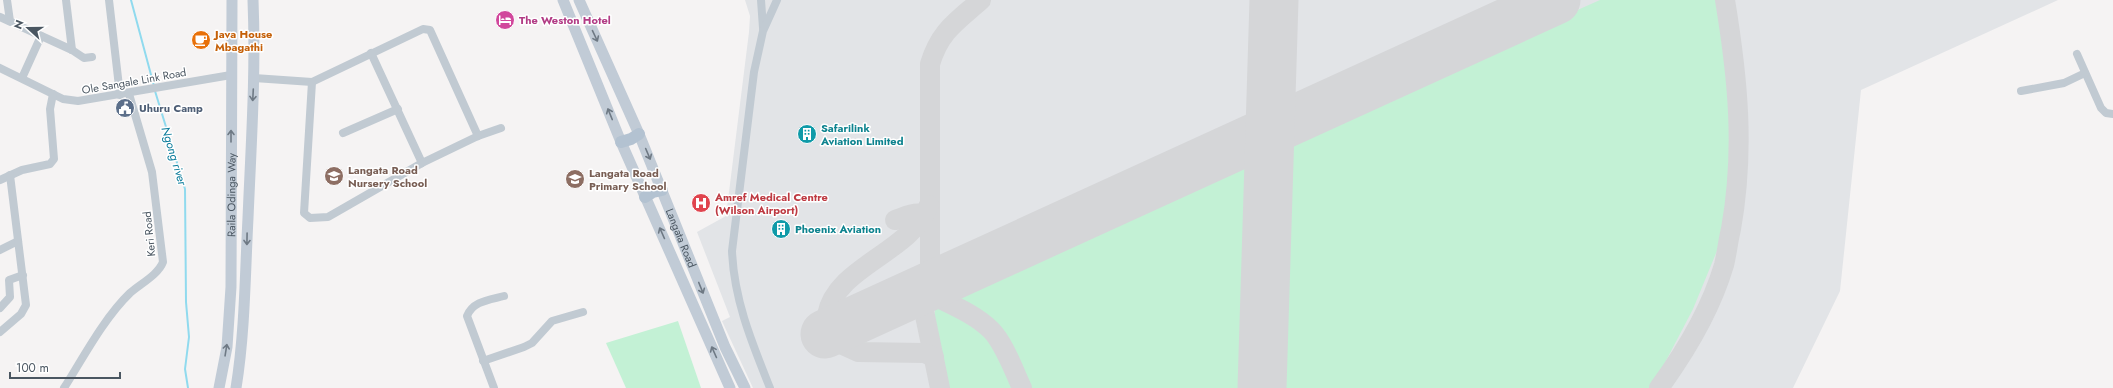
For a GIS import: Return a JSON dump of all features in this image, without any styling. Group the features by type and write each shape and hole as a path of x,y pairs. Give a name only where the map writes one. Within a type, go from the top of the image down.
{"main road":[{"name":"Raila Odinga Way","path":"219,388 227,347 231,294 232,0"},
{"name":"Raila Odinga Way","path":"236,388 244,325 254,78 254,0"},
{"name":"Langata Road","path":"563,0 621,142 730,388"},
{"name":"Langata Road","path":"579,0 639,134 725,347 745,388"},
{"path":"621,142 631,139 639,134"},
{"path":"645,197 653,192 662,190"},
{"path":"231,221 248,221"}],"street":[{"path":"7,0 10,22"},
{"path":"66,0 72,50"},
{"path":"109,0 120,95"},
{"path":"761,0 764,31"},
{"path":"770,388 746,329 733,274 732,251 754,72 764,31 777,0"},
{"path":"0,17 72,50 84,58 92,57"},
{"path":"254,78 312,82 423,29 430,30 478,136"},
{"path":"22,78 41,36"},
{"path":"371,53 422,163"},
{"path":"2077,54 2102,110 2106,114 2113,114"},
{"name":"Ole Sangale Link Road","path":"0,68 70,101 129,94 231,75"},
{"path":"2021,91 2064,83 2085,73"},
{"path":"312,82 304,213 306,216 316,218 328,217 422,163 478,136 501,128"},
{"path":"0,180 22,170 50,164 54,159 50,108 53,94"},
{"name":"Keri Road","path":"64,388 111,315 126,296 158,270 163,262 152,172 129,94"},
{"path":"343,133 398,109"},
{"path":"0,332 24,310 26,300 10,175"},
{"path":"0,250 18,241"},
{"path":"0,308 8,302 10,297 9,280 23,275"},
{"path":"494,388 467,316 469,310 476,303 504,296"},
{"path":"483,361 524,348 532,342 552,321 583,312"}],"shaded area":[{"path":"745,0 2058,0 1861,90 1840,291 1793,388 753,388 722,321 730,317 697,232 726,216 749,32 750,16"}],"green space":[{"path":"1600,0 1719,0 1723,25 1731,131 1730,187 1719,246 1693,309 1658,376 1649,388 1279,388 1290,145 1492,48"},
{"path":"1242,165 1249,165 1254,169 1255,174 1249,388 948,388 935,333 934,322 937,304 944,298"},
{"path":"678,321 701,388 626,388 606,343"}],"waterway":[{"name":"Ngong river","path":"131,0 154,86"},
{"name":"Ngong river","path":"155,91 185,189 186,302 189,337 185,369 188,388"}],"taxiway":[{"path":"952,276 936,274 930,266 930,64 944,35 957,21 981,0"},
{"path":"1659,388 1697,329 1712,298 1724,265 1731,229 1738,171 1739,143 1736,86 1730,29 1725,0"},
{"path":"827,315 833,298 844,284 858,271 907,236 920,221 929,205"},
{"path":"895,220 910,215 920,214 927,218 929,224"},
{"path":"940,287 930,294 923,306 940,388"},
{"path":"930,294 970,314 991,330 1000,342 1022,388"},
{"path":"836,342 858,352 924,353 934,357"}],"runway":[{"path":"1262,388 1274,0"},
{"path":"825,334 1556,0"}],"place":[{"name":"The Weston Hotel","path":"505,20"},
{"name":"Java House Mbagathi","path":"201,40"},
{"name":"Uhuru Camp","path":"125,108"},
{"name":"Safarilink Aviation Limited","path":"807,134"},
{"name":"Langata Road Nursery School","path":"334,176"},
{"name":"Langata Road Primary School","path":"575,179"},
{"name":"Amref Medical Centre (Wilson Airport)","path":"701,203"},
{"name":"Phoenix Aviation","path":"781,229"}]}
